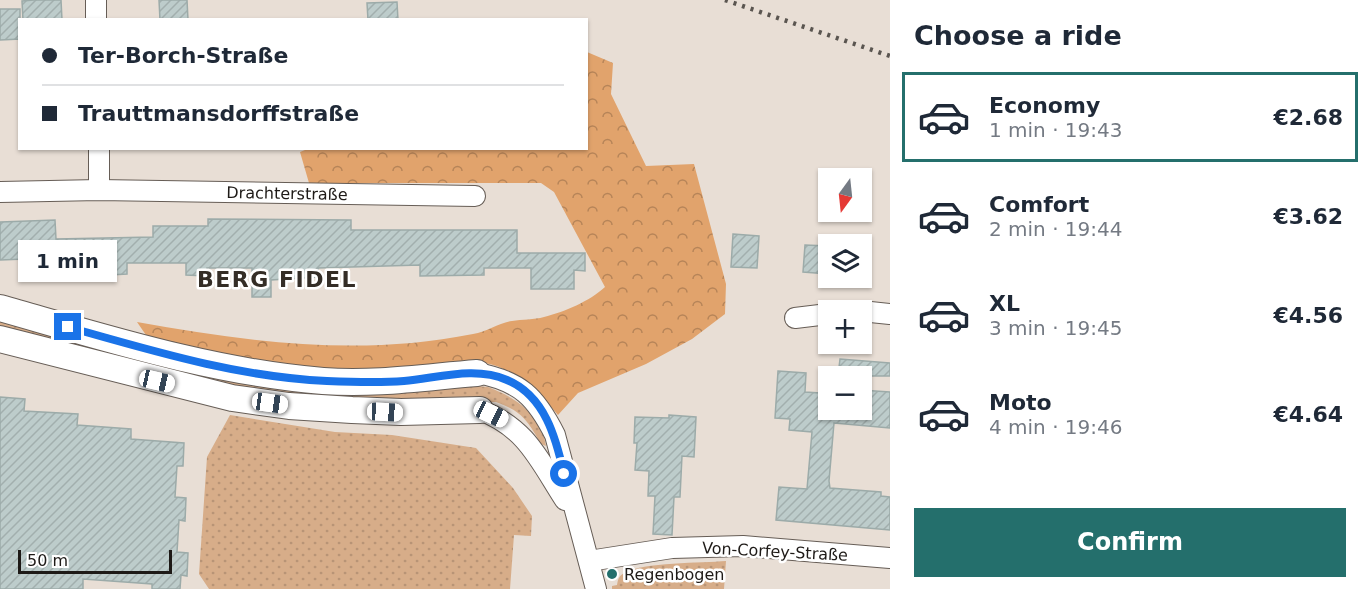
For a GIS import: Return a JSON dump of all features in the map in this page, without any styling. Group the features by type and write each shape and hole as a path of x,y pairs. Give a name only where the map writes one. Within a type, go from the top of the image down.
{"street":[{"path":"96,0 96,18"},
{"path":"99,150 99,190"},
{"name":"Drachterstraße","path":"0,192 99,190 475,196"},
{"path":"0,308 148,350 213,366 269,375 325,381 372,382 477,373 509,381 534,400 555,435 573,512 596,589"},
{"path":"872,312 890,314"},
{"path":"795,318 818,315"},
{"path":"0,339 232,398 289,406 352,410 401,412 480,410 507,422 521,433 573,512"},
{"name":"Von-Corfey-Straße","path":"589,561 672,548 743,546 890,558"}],"shaded area":[{"path":"0,319 122,354 488,387 508,396 533,416 539,425 546,446 541,444 528,423 518,413 496,402 415,402 266,393 194,378 0,328"},
{"path":"230,415 335,432 392,435 476,448 513,488 532,516 531,536 514,535 510,589 209,589 199,574 207,457"},
{"path":"726,561 724,589 612,589 612,586 617,585 621,575 633,569 658,565"}],"green space":[{"path":"588,52 613,63 611,94 646,166 694,164 726,284 725,314 692,339 646,364 578,393 558,415 543,398 517,376 485,363 455,362 392,371 318,368 221,354 148,338 137,322 221,336 304,344 388,345 430,341 478,333 516,320 552,315 592,297 605,287 554,192 541,183 309,183 300,152 305,150 588,150"}],"building":[{"path":"61,0 62,18 23,18 22,1"},
{"path":"159,0 187,0 188,18 160,18"},
{"path":"397,2 398,18 368,18 367,3"},
{"path":"0,9 20,9 18,39 0,40"},
{"path":"208,219 351,220 351,230 517,230 517,253 585,253 585,271 574,270 574,289 531,289 531,268 484,268 484,275 420,276 420,265 318,268 318,277 271,280 271,297 252,297 252,268 207,268 207,276 186,275 186,263 127,263 127,274 75,277 75,257 0,260 0,222 55,220 56,239 153,237 153,226 208,226"},
{"path":"733,234 759,236 757,268 731,267"},
{"path":"805,245 818,246 818,273 803,272"},
{"path":"840,359 890,363 890,376 872,376 872,366 839,366"},
{"path":"778,371 806,373 805,392 818,393 818,420 872,420 872,391 890,392 890,428 834,423 829,481 830,488 881,492 881,496 890,497 890,530 776,520 779,487 807,489 812,432 789,430 790,419 775,418"},
{"path":"0,397 25,399 24,411 78,414 77,425 131,429 131,439 184,443 183,466 177,466 175,497 186,498 185,521 179,520 177,552 188,553 187,576 181,575 180,589 152,589 152,584 83,579 83,589 0,589"},
{"path":"669,415 696,417 694,457 682,456 680,497 674,497 672,535 653,534 655,496 648,496 649,471 635,470 637,443 634,443 635,417 669,418"}],"railway":[{"path":"725,0 890,56"}],"place":[{"name":"Regenbogen","path":"612,574"}],"district":[{"name":"BERG FIDEL","path":"277,279"}],"route":[{"path":"68,327 213,366 269,375 325,381 372,382 477,373 495,376 509,381 522,390 534,400 544,414 555,435 564,474"}]}
